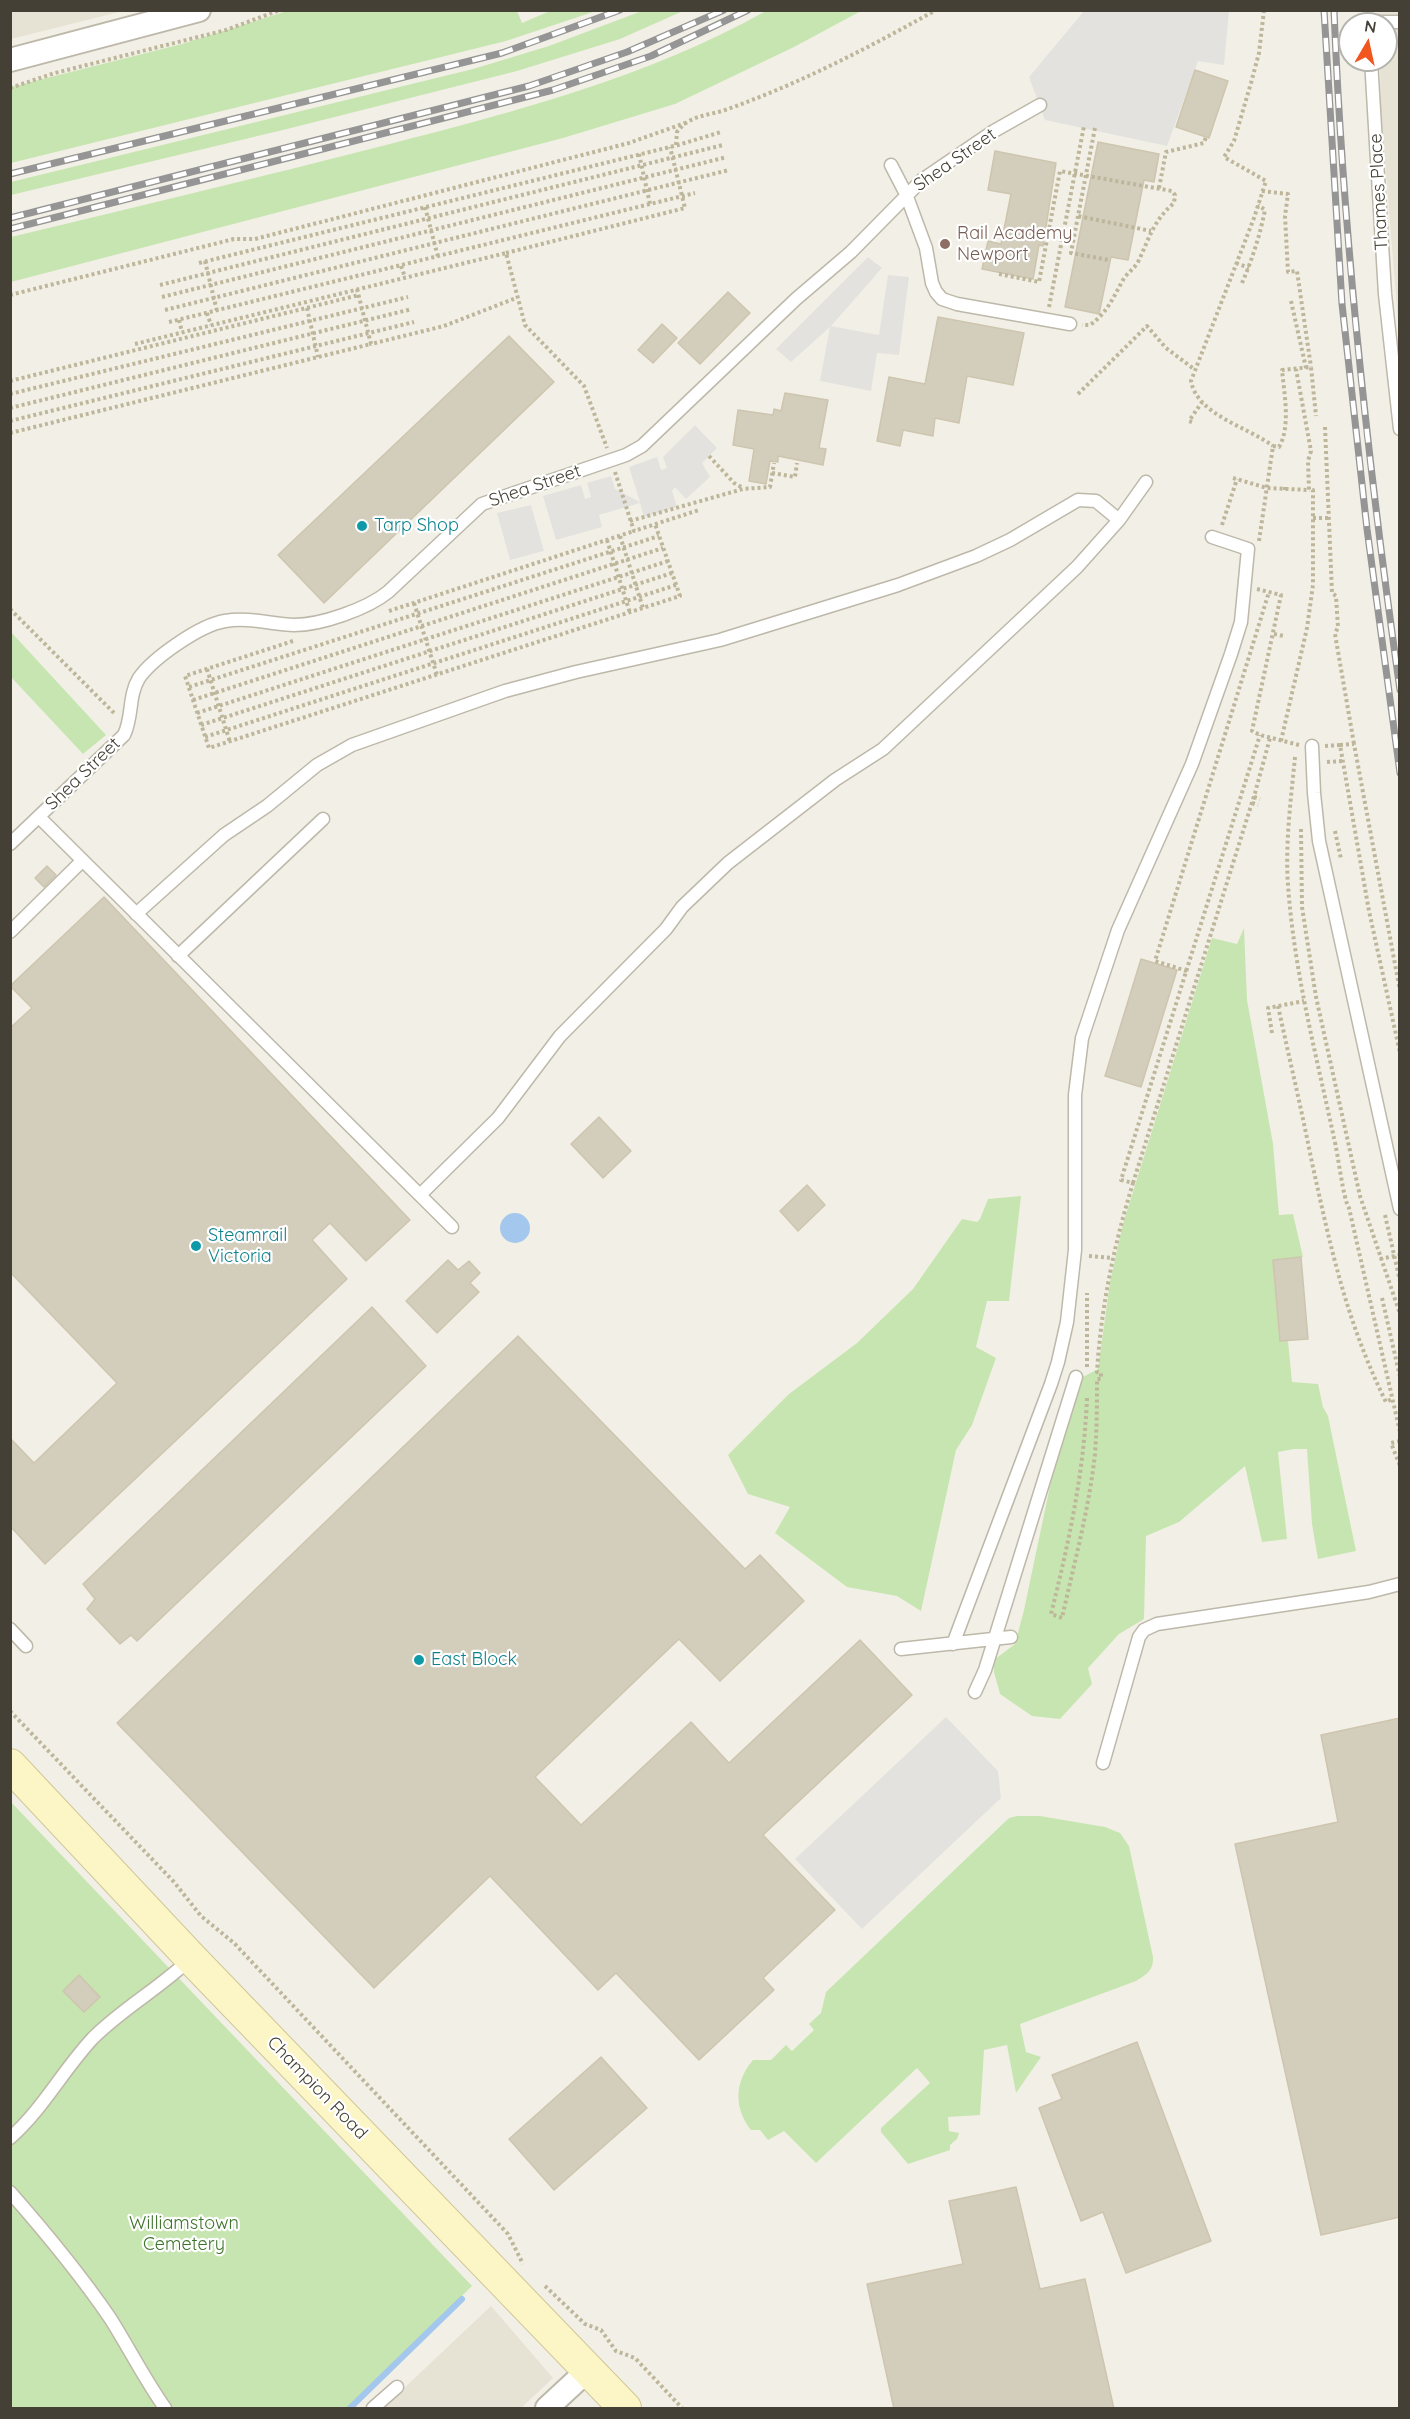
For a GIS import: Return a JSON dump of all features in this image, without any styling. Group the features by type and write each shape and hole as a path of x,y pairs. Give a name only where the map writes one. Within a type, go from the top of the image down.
{"street":[{"path":"10,60 188,12"},
{"name":"Champion Road","path":"10,1765 191,1958 625,2409"},
{"path":"547,2409 588,2370"}],"lane":[{"name":"Thames Place","path":"1372,72 1385,294 1400,429"},
{"name":"Shea Street","path":"10,844 124,735 129,721 134,687 151,663 203,629 224,621 306,625 373,603 388,592 482,504 633,451 654,436 796,298 857,246 906,194 930,174 993,131 1040,105"},
{"path":"891,165 906,194 926,248 932,283 942,299 957,304 1070,324"},
{"path":"420,1196 498,1118 560,1036 666,929 682,907 728,863 835,780 883,749 1077,567 1119,520 1146,482"},
{"path":"136,915 224,835 267,806 317,765 352,745 505,691 576,672 720,640 898,585 976,556 1010,540 1078,500 1096,501 1119,520"},
{"path":"953,1644 1051,1384 1063,1343 1076,1229 1075,1095 1082,1038 1088,1016 1129,904 1192,764 1241,622 1248,549 1212,537"},
{"path":"1312,746 1319,842 1400,1209"},
{"path":"39,818 452,1227"},
{"path":"178,956 323,819"},
{"path":"10,932 82,861"},
{"path":"975,1692 986,1670 1081,1375"},
{"path":"1103,1763 1139,1637 1147,1627 1369,1592 1400,1584"},
{"path":"10,1629 26,1646"},
{"path":"901,1649 1011,1637"},
{"path":"10,2139 31,2119 72,2061 105,2026 142,1996 168,1979 191,1958"},
{"path":"10,2192 83,2281 119,2333 165,2409"},
{"path":"373,2409 397,2387"}],"path":[{"path":"10,87 55,73 226,30 280,10"},
{"path":"10,295 234,239 255,238 629,143 747,101 866,50 936,10"},
{"path":"1264,10 1259,53 1251,83 1234,141 1224,157 1266,181 1194,369 1191,385 1202,402 1231,423 1244,428 1273,446 1280,445 1285,408 1282,370 1308,367"},
{"path":"676,145 677,132 685,123"},
{"path":"1046,320 1084,126"},
{"path":"1095,128 1071,253 1109,260"},
{"path":"199,263 670,147 721,132"},
{"path":"1160,188 1166,152 1204,143 1206,137"},
{"path":"160,285 723,145"},
{"path":"135,344 685,208 670,147"},
{"path":"639,154 650,204"},
{"path":"162,297 727,157"},
{"path":"165,310 729,170"},
{"path":"999,274 1039,282 1060,171 1172,191 1174,203 1161,214 1137,262 1105,313 1090,325 1070,324"},
{"path":"1262,191 1288,194 1285,216 1288,272 1297,271 1316,416"},
{"path":"169,322 695,193"},
{"path":"1242,283 1249,268 1265,210 1258,205"},
{"path":"424,207 438,257"},
{"path":"1078,216 1151,231"},
{"path":"506,253 516,298 525,325 584,386 612,459 634,531"},
{"path":"205,261 217,311"},
{"path":"1236,263 1249,268"},
{"path":"401,266 405,277"},
{"path":"357,289 371,344"},
{"path":"10,381 359,295"},
{"path":"10,394 408,297"},
{"path":"10,433 444,326 516,298"},
{"path":"1291,301 1308,367"},
{"path":"307,308 318,357"},
{"path":"10,408 412,309"},
{"path":"207,313 211,325"},
{"path":"179,320 182,332"},
{"path":"10,421 414,322"},
{"path":"1078,394 1148,326 1166,348 1194,369"},
{"path":"1296,369 1311,451 1308,461 1309,490"},
{"path":"1192,422 1190,421 1202,402"},
{"path":"1325,427 1332,593 1336,596 1338,627 1335,634 1400,992"},
{"path":"1258,549 1273,446"},
{"path":"709,456 734,483 743,489"},
{"path":"630,521 743,489 770,487 774,462"},
{"path":"772,473 795,477 797,463"},
{"path":"1222,525 1235,478 1267,488 1313,490 1314,579 1310,608 1281,741"},
{"path":"1285,483 1285,490"},
{"path":"381,613 699,510"},
{"path":"1313,518 1329,518"},
{"path":"294,641 185,676 209,748 680,596 655,524"},
{"path":"620,536 643,608"},
{"path":"189,687 659,536"},
{"path":"607,540 630,613"},
{"path":"193,700 663,548"},
{"path":"197,712 668,561"},
{"path":"201,725 672,573"},
{"path":"205,737 676,585"},
{"path":"1253,588 1281,595 1251,729 1252,733 1312,746 1354,744"},
{"path":"1187,971 1155,962 1269,592"},
{"path":"414,603 437,675"},
{"path":"10,609 117,717 123,725 124,735"},
{"path":"1274,634 1283,634"},
{"path":"207,669 230,742"},
{"path":"1133,1183 1121,1180 1260,735"},
{"path":"1087,1394 1084,1454 1077,1500 1051,1614 1062,1618 1083,1527 1092,1474 1098,1379 1101,1379 1101,1372 1097,1372 1099,1347 1113,1258 1133,1183 1254,797 1270,738"},
{"path":"1297,744 1288,883 1304,1001 1339,1160 1345,1202 1351,1216 1400,1432"},
{"path":"1340,745 1369,911 1400,1053"},
{"path":"1312,763 1342,761"},
{"path":"1327,762 1327,770"},
{"path":"1254,797 1260,799"},
{"path":"1252,803 1258,806"},
{"path":"1308,864 1302,823 1301,888 1313,980 1359,1196 1400,1314"},
{"path":"1334,823 1341,861"},
{"path":"1272,1033 1268,1008 1304,1001"},
{"path":"1278,1006 1339,1283 1360,1347 1384,1403 1392,1399"},
{"path":"1384,1212 1400,1281"},
{"path":"1088,1246 1088,1266"},
{"path":"1380,1259 1400,1255"},
{"path":"1088,1256 1113,1258"},
{"path":"1081,1375 1088,1286"},
{"path":"1382,1298 1400,1377"},
{"path":"1400,1441 1391,1443 1400,1466"},
{"path":"10,1711 174,1882 201,1916 234,1943 508,2235 522,2263 531,2271"},
{"path":"539,2280 585,2324 601,2331 616,2351 635,2358 682,2409"}],"shaded area":[{"path":"11,10 123,10 123,11 11,39"},
{"path":"1084,11 1229,11 1224,65 1198,61 1167,146 1045,120 1029,77"},
{"path":"1399,11 1399,333 1381,113 1380,72 1398,72 1398,12 1378,12"},
{"path":"868,257 882,268 831,326 879,335 888,275 909,277 899,355 877,353 871,391 820,381 830,327 791,362 776,349"},
{"path":"695,425 717,448 702,463 710,477 686,499 675,487 672,491 677,507 644,517 640,503 599,515 602,527 556,540 543,496 581,485 585,499 591,497 587,483 611,476 615,489 640,502 629,467 657,457 661,470 667,468 663,457"},
{"path":"531,505 544,551 510,560 497,513"},
{"path":"946,1717 998,1771 1001,1798 862,1929 795,1859"},
{"path":"491,2306 553,2378 521,2408 383,2408"}],"green space":[{"path":"287,11 517,11 522,23 550,11 596,11 506,41 11,163 11,87 182,44"},
{"path":"642,11 683,11 620,39 517,71 11,195 11,182 473,69 549,46"},
{"path":"766,11 861,11 794,47 675,104 563,138 11,282 11,237 339,157 533,105 675,55"},
{"path":"11,632 106,735 83,754 11,677"},
{"path":"1244,928 1247,1000 1273,1144 1279,1215 1293,1214 1303,1257 1273,1260 1280,1341 1288,1341 1292,1382 1318,1384 1323,1407 1328,1416 1356,1551 1318,1559 1312,1524 1307,1449 1278,1452 1287,1539 1262,1542 1245,1466 1179,1522 1146,1536 1144,1619 1119,1634 1088,1668 1092,1684 1060,1719 1032,1716 1000,1694 994,1672 994,1660 1015,1644 1050,1486 1081,1378 1098,1369 1110,1282 1123,1224 1212,938 1237,944"},
{"path":"1021,1196 1009,1301 987,1301 976,1347 996,1358 972,1425 956,1450 921,1611 897,1596 847,1587 775,1533 790,1507 748,1494 728,1455 789,1394 857,1343 913,1289 962,1219 977,1222 988,1199"},
{"name":"Williamstown Cemetery","path":"10,1801 472,2286 349,2408 11,2408"},
{"path":"1040,1816 1105,1827 1120,1833 1129,1846 1153,1957 1149,1972 1136,1981 1020,2024 1026,2052 1041,2057 1016,2093 1007,2045 984,2050 980,2115 948,2117 949,2131 959,2133 957,2139 950,2145 950,2150 908,2164 881,2132 881,2128 930,2083 917,2068 816,2163 784,2131 768,2140 760,2130 751,2130 741,2112 738,2094 743,2077 753,2060 771,2060 786,2045 792,2051 814,2030 809,2024 821,2013 826,1992 1009,1818"}],"water":[{"path":"515,1213 521,1214 529,1222 529,1234 521,1242 515,1243 509,1242 501,1234 500,1228 501,1222 509,1214"}],"building":[{"path":"1195,70 1228,81 1209,138 1176,127"},
{"path":"1098,142 1159,154 1154,182 1144,180 1128,260 1111,257 1099,314 1065,307"},
{"path":"995,151 1056,163 1043,246 1039,245 1033,279 982,269 988,241 1001,244 1011,194 988,190"},
{"path":"728,292 750,313 700,364 678,343"},
{"path":"938,317 1024,333 1013,385 967,376 959,423 935,418 933,436 903,430 900,446 877,441 889,377 925,384"},
{"path":"662,324 677,338 653,363 638,350"},
{"path":"509,336 554,382 324,603 278,555"},
{"path":"785,393 828,400 819,448 826,449 823,465 778,456 778,462 770,461 766,484 749,481 754,449 733,445 738,410 773,415 774,409 781,411"},
{"path":"47,866 56,875 44,887 35,878"},
{"name":"Steamrail Victoria","path":"104,897 410,1220 366,1261 330,1223 312,1240 347,1279 45,1564 10,1526 10,1438 34,1463 117,1383 10,1272 10,1028 32,1008 10,986"},
{"path":"1141,959 1177,970 1141,1087 1105,1076"},
{"path":"599,1117 631,1151 603,1178 571,1144"},
{"path":"807,1185 825,1205 798,1231 780,1211"},
{"path":"1301,1257 1308,1339 1280,1341 1273,1260"},
{"path":"448,1260 458,1270 469,1261 480,1273 470,1283 479,1292 437,1333 406,1301"},
{"path":"372,1307 426,1366 137,1641 131,1635 120,1644 87,1609 95,1599 83,1584"},
{"name":"East Block","path":"518,1336 745,1569 760,1555 804,1601 720,1681 679,1639 535,1777 581,1825 691,1722 729,1763 860,1640 912,1695 763,1835 835,1910 763,1978 774,1990 699,2060 616,1973 598,1990 490,1876 374,1988 117,1723"},
{"path":"1400,1718 1400,2217 1321,2235 1235,1844 1338,1822 1321,1735"},
{"path":"79,1975 100,1997 84,2012 63,1991"},
{"path":"1137,2042 1211,2241 1126,2273 1103,2212 1081,2221 1039,2108 1062,2099 1052,2075"},
{"path":"601,2057 647,2108 554,2190 509,2139"},
{"path":"1016,2187 1040,2289 1085,2279 1114,2409 894,2409 867,2284 963,2264 949,2201"}],"waterway":[{"path":"350,2408 462,2299"}],"railway":[{"path":"10,174 502,53 620,10"},
{"path":"10,218 529,86 627,52 724,10"},
{"path":"10,229 553,90 651,56 748,10"},
{"path":"1324,10 1342,304 1367,529 1400,773"},
{"path":"1334,10 1344,181 1358,351 1377,521 1400,690"}],"place":[{"name":"Rail Academy Newport","path":"945,244"},
{"name":"Tarp Shop","path":"362,526"},
{"name":"Steamrail Victoria","path":"196,1246"},
{"name":"East Block","path":"419,1660"}]}
